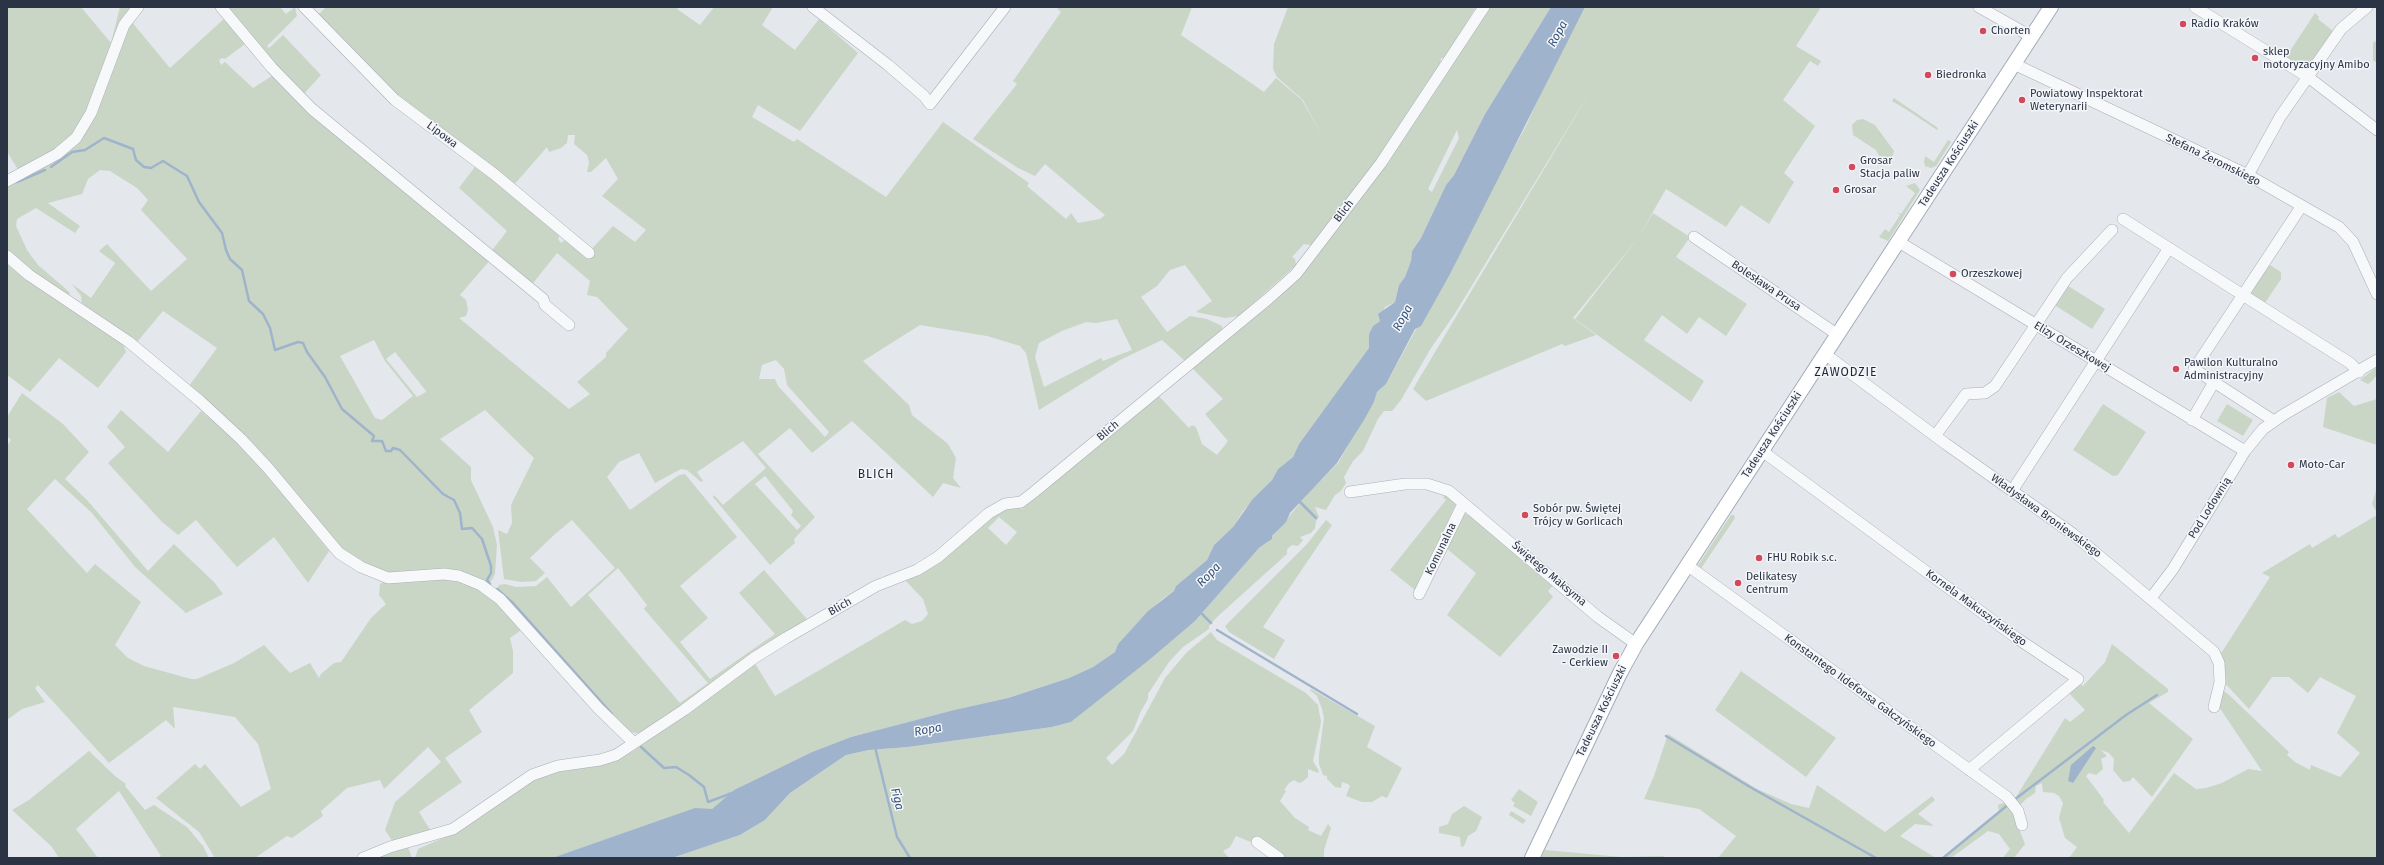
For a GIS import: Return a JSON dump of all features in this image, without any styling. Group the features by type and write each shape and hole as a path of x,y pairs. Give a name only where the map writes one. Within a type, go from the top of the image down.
{"main road":[{"name":"Tadeusza Kościuszki","path":"1532,858 1617,680 1636,644 2051,7"}],"street":[{"path":"7,181 57,154 70,144 82,130 107,72 120,32 127,18 138,7"},
{"path":"221,7 272,68 312,109 542,299 545,305 569,324"},
{"name":"Lipowa","path":"304,7 395,100 494,174 589,253"},
{"path":"813,7 888,66 930,104 1006,7"},
{"name":"Blich","path":"363,858 453,829 532,775 558,766 602,760 616,755 786,638 876,586 917,570 930,562 989,513 1005,504 1021,502 1268,299 1296,274 1367,182 1452,58 1484,7"},
{"path":"1979,7 2032,37"},
{"path":"2195,7 2308,77 2377,130"},
{"path":"2248,176 2280,117 2341,29 2367,7"},
{"name":"Stefana Żeromskiego","path":"2014,64 2248,176 2338,227 2353,242 2376,288"},
{"path":"2274,421 2194,369 2302,206"},
{"path":"2123,219 2350,363 2359,372"},
{"path":"1935,436 1966,394 1985,393 1995,386 2067,278 2112,230"},
{"name":"Bolesława Prusa","path":"1694,237 1838,335"},
{"name":"Elizy Orzeszkowej","path":"1899,242 2245,451"},
{"path":"2012,491 2097,362 2169,248"},
{"path":"7,256 29,275 73,302 129,342 200,401 268,468 336,551 382,576 396,578 444,574 459,576 481,586 500,599 598,708 634,743"},
{"name":"Władysława Broniewskiego","path":"1825,354 1935,436 2073,534 2214,652 2219,663 2220,682 2214,707"},
{"name":"Pod Lodownią","path":"2151,598 2173,569 2245,451 2263,429 2377,360"},
{"path":"2192,420 2214,382"},
{"name":"Kornela Makuszyńskiego","path":"1762,451 2034,650 2078,679 1969,770"},
{"name":"Świętego Maksyma","path":"1350,492 1405,484 1427,484 1449,490 1463,504 1497,530 1598,617 1636,644"},
{"name":"Komunalna","path":"1419,594 1463,504"},
{"name":"Konstantego Ildefonsa Gałczyńskiego","path":"1687,565 2007,797 2018,811 2022,825"},
{"path":"1257,842 1279,858"}],"green space":[{"path":"7,7 81,7 111,43 103,73 82,124 59,148 19,171 7,152"},
{"path":"120,7 132,7 123,16 111,43"},
{"path":"223,7 280,7 286,14 295,7 297,16 267,46 269,48 283,35 321,75 302,96"},
{"path":"326,7 679,7 677,9 700,25 714,7 773,7 762,25 795,50 819,19 858,53 800,131 758,105 752,117 794,142 797,139 886,197 943,122 1029,183 1027,186 1066,219 1071,213 1078,223 1100,219 1105,215 1045,164 1035,176 1018,168 973,139 1017,84 1013,81 1061,12 1056,7 1192,7 1181,35 1264,92 1276,78 1302,100 1322,136 1303,100 1277,77 1273,69 1274,44 1288,7 1476,7 1445,58 1441,58 1440,65 1375,162 1311,245 1304,244 1292,257 1295,259 1296,265 1239,316 1225,318 1196,312 1212,301 1185,265 1170,270 1157,286 1141,297 1167,332 1190,316 1207,319 1222,326 1222,330 1185,361 1162,340 1120,360 1039,410 1026,353 1020,346 987,336 920,325 863,361 909,405 912,415 948,444 956,458 953,478 961,488 943,483 933,497 852,421 812,453 790,428 758,454 815,517 794,539 795,543 770,565 713,497 714,495 723,505 766,468 743,441 697,472 703,481 701,482 687,470 681,469 655,483 639,453 619,462 607,477 630,510 679,475 685,474 737,537 680,586 708,618 680,642 710,679 775,634 739,593 764,570 806,618 806,621 682,706 643,732 636,733 629,732 599,702 566,662 496,590 499,585 505,584 516,587 536,586 547,577 571,607 615,568 572,520 530,558 545,573 536,581 521,582 504,579 498,530 507,534 512,523 511,505 534,458 485,410 440,439 471,467 471,480 493,527 497,545 495,574 492,580 488,584 478,578 476,580 391,574 377,569 343,552 189,386 217,348 163,311 137,342 82,303 81,296 72,284 91,298 115,263 99,251 107,244 151,291 187,259 141,210 148,200 137,188 110,171 100,170 88,179 82,194 48,203 80,226 75,233 36,208 17,219 16,226 27,250 38,265 65,288 70,293 69,295 39,276 7,249 7,184 82,138 94,116 131,21 170,68 225,18 249,41 225,59 222,58 219,60 221,65 225,62 253,88 275,74 491,259 460,295 466,300 468,310 466,316 459,318 569,409 590,394 577,382 606,357 606,353 628,329 597,297 587,295 590,281 557,253 530,287 490,253 507,231 459,188 477,164 560,235 558,239 561,243 566,239 587,254 613,226 635,242 646,230 602,196 618,179 606,158 591,172 587,172 589,162 587,155 574,144 575,135 568,135 567,143 561,148 549,152 547,147 513,186 399,97 314,15 320,13","holes":["1117,319 1132,350 1103,361 1101,358 1044,387 1035,357 1039,343 1062,331 1086,322 1096,323","374,340 385,361 413,396 382,420 375,418 340,356","395,352 426,391 417,397 386,359","776,360 784,369 787,385 829,432 825,437 778,386 775,379 759,379 762,365","765,476 793,511 791,515 801,526 797,530 755,484","618,568 647,605 644,609 708,683 680,703 588,595"]},
{"path":"1487,7 1551,7 1485,114 1454,175 1446,185 1421,238 1412,251 1411,261 1405,277 1399,285 1395,302 1385,307 1380,321 1373,326 1369,334 1370,348 1299,444 1293,457 1278,469 1272,480 1243,511 1233,527 1214,545 1207,560 1176,586 1174,591 1161,600 1139,621 1118,644 1115,652 1093,667 1069,678 1008,698 954,710 851,737 812,752 734,790 712,809 695,809 552,858 415,858 418,849 450,835 532,780 547,773 616,761 635,750 754,662 775,696 905,620 912,624 922,621 928,614 923,599 904,579 1007,506 1012,509 1018,507 1023,509 1021,503 1155,392 1189,428 1192,425 1196,427 1202,444 1217,455 1228,441 1205,414 1223,399 1190,366 1301,269","holes":["1457,130 1459,138 1432,192 1428,189","999,517 1017,532 1006,545 988,528"]},
{"path":"1585,7 1821,7 1796,46 1821,61 1818,66 1810,61 1783,100 1815,126 1784,173 1794,182 1769,224 1741,205 1726,227 1666,189 1638,238 1573,318 1596,335 1565,346 1562,344 1426,401 1413,389 1593,87 1454,315 1431,348 1401,400 1392,411 1384,411 1378,419 1363,451 1353,461 1344,477 1346,483 1341,491 1335,495 1326,510 1315,507 1319,517 1316,521 1315,528 1311,533 1300,537 1303,540 1298,546 1292,545 1287,549 1287,554 1217,617 1209,626 1209,629 1183,647 1169,662 1148,694 1148,699 1141,711 1133,731 1106,758 1112,765 1124,754 1165,678 1187,652 1211,632 1217,640 1306,693 1318,705 1321,722 1313,761 1319,771 1318,773 1308,769 1308,777 1302,782 1299,783 1294,780 1289,783 1284,790 1286,791 1280,801 1295,818 1309,827 1308,830 1321,836 1328,824 1331,828 1324,850 1324,858 1281,858 1257,838 1254,838 1251,842 1236,836 1230,847 1223,851 1229,858 672,858 740,835 765,820 790,793 846,755 869,750 908,747 1052,727 1071,722 1195,621 1259,548 1267,543 1310,491 1338,463 1374,402 1377,392 1386,384 1526,126 1551,71"},
{"path":"2315,13 2319,17 2318,19 2333,31 2309,64 2300,66 2286,57"},
{"path":"2377,41 2377,63 2373,60 2373,42"},
{"path":"1894,98 1938,128 1937,130 1892,101"},
{"path":"1863,119 1875,125 1894,151 1892,158 1879,156 1876,150 1853,135 1852,125 1857,120"},
{"path":"1948,140 1951,142 1936,166 1931,168 1925,166 1925,156 1934,162"},
{"path":"1915,183 1920,190 1888,241 1879,237 1885,229 1889,232 1900,215 1896,212 1901,214 1915,193 1906,186"},
{"path":"1653,213 1690,237 1676,257 1747,304 1726,336 1699,317 1687,334 1662,315 1644,340 1704,381 1691,402 1575,319 1638,238"},
{"path":"7,264 24,278 122,341 126,352 98,388 59,358 30,392 7,375"},
{"path":"2270,265 2281,272 2281,279 2265,303 2252,297 2250,293 2267,266"},
{"path":"2065,284 2105,309 2092,329 2053,304"},
{"path":"2377,367 2377,375 2371,382 2368,384 2360,380"},
{"path":"2339,392 2354,406 2377,399 2377,445 2323,427 2327,398"},
{"path":"22,393 63,424 89,452 65,479 87,500 148,571 174,544 214,582 223,594 186,613 135,567 92,513 55,479 27,509 87,573 95,564 141,602 115,645 128,658 144,666 191,679 197,679 234,663 264,645 290,673 310,663 319,678 321,674 334,663 341,662 371,618 386,604 379,595 380,584 386,581 398,583 422,579 453,579 468,584 492,598 524,628 510,638 513,651 513,673 469,710 482,732 445,758 462,782 419,812 432,833 393,842 385,830 395,802 441,762 428,747 384,789 380,780 347,788 321,811 323,816 292,838 287,836 255,858 215,858 199,832 156,798 195,764 200,769 205,764 241,807 271,789 258,744 235,717 173,707 175,729 166,720 109,763 38,685 35,688 45,702 22,709 7,720 7,446 11,440 7,436 7,417"},
{"path":"2103,404 2146,432 2118,475 2113,476 2073,450"},
{"path":"2227,404 2253,420 2243,436 2217,421"},
{"path":"121,410 168,452 201,411 247,450 329,551 308,583 274,537 237,567 196,520 178,535 162,522 108,463 125,447 107,427"},
{"path":"2377,487 2377,513 2372,504"},
{"path":"1446,494 1456,504 1415,590 1390,570 1446,500 1443,497"},
{"path":"1466,514 1472,516 1555,583 1548,591 1553,597 1500,657 1447,615 1476,573 1446,548 1461,515"},
{"path":"1731,515 1734,515 1735,518 1700,570 1695,570"},
{"path":"2377,515 2377,858 2069,858 2077,847 2065,838 2059,818 2063,803 2059,796 2054,793 2043,792 2042,783 2036,786 2035,793 2020,805 2016,802 2016,797 2065,718 2070,722 2085,710 2068,692 2079,683 2083,686 2105,662 2112,644 2168,689 2168,692 2149,703 2193,739 2152,797 2133,777 2130,781 2123,782 2113,770 2114,759 2109,753 2101,750 2107,756 2101,759 2103,769 2096,775 2089,773 2086,776 2104,800 2103,802 2129,833 2174,773 2196,789 2206,788 2222,783 2248,769 2262,771 2217,704 2219,693 2224,691 2289,752 2287,755 2295,762 2310,770 2311,765 2340,777 2360,753 2337,733 2356,696 2320,677 2308,693 2289,677 2272,677 2249,709 2221,679 2218,658 2270,577 2262,573 2310,544 2312,548 2335,534 2338,538"},
{"path":"1326,520 1332,525 1263,627 1285,640 1274,659 1229,632 1225,626 1307,544"},
{"path":"1741,671 1836,738 1806,777 1715,710"},
{"path":"1311,689 1375,726 1367,747 1402,768 1387,798 1382,796 1372,802 1362,802 1346,796 1350,786 1348,784 1342,782 1341,788 1335,787 1327,779 1327,776 1323,775 1319,764 1319,755 1324,718 1317,696 1310,690"},
{"path":"1668,734 1757,789 1791,804 1809,808 1817,785 1885,832 1932,796 1935,800 1918,814 1934,826 1915,824 1900,836 1936,858 1718,858 1736,836 1699,809 1644,799 1654,776"},
{"path":"89,751 115,776 126,784 125,786 145,810 154,805 187,827 203,846 209,858 158,858 161,856 119,791 76,829 98,858 59,858 52,847 12,810 29,800"},
{"path":"1519,789 1538,802 1531,816 1513,806 1515,803 1511,800"},
{"path":"2008,801 2025,844 2014,858 2003,858 2010,849 1999,834 1988,831 1951,858 1941,858 1999,811 1998,805"},
{"path":"1464,806 1482,817 1476,831 1468,836 1464,846 1461,847 1460,837 1439,833 1439,827 1448,824 1452,814"},
{"path":"1511,811 1526,820 1523,824 1509,815"},
{"path":"408,847 412,858 373,858"},
{"path":"1545,850 1622,857 1663,856 1666,858 1541,858"}],"water":[{"name":"Ropa","path":"1551,7 1585,7 1450,274 1421,326 1415,329 1386,384 1377,392 1374,402 1364,420 1337,463 1290,513 1286,522 1272,536 1272,539 1259,548 1195,621 1071,722 1052,727 908,747 869,750 846,755 790,793 765,820 740,835 672,858 552,858 695,808 712,809 734,790 812,752 851,737 954,710 1008,698 1069,678 1093,667 1115,652 1118,644 1148,611 1174,591 1176,586 1207,560 1214,545 1233,527 1252,500 1272,480 1278,469 1293,457 1299,444 1369,348 1369,334 1373,326 1380,321 1378,314 1395,302 1399,285 1405,277 1411,261 1412,251 1421,238 1446,185 1454,175 1485,114"},
{"path":"2093,746 2096,748 2073,783 2068,781 2071,765"}],"waterway":[{"path":"51,167 72,152 85,150 104,138 133,149 136,160 144,167 151,168 163,161 187,176 199,202 222,233 230,259 242,270 249,301 263,314 270,328 275,350 298,342 303,343 307,352 325,377 342,409 374,436 372,441 382,441 386,451 391,451 393,448 400,450 443,494 454,500 460,513 462,529 472,528 482,539 491,566 491,573 487,580 490,584"},
{"path":"17,182 45,170"},
{"path":"1298,500 1316,518"},
{"path":"497,589 513,603 612,714"},
{"path":"1200,612 1211,623"},
{"path":"1217,630 1357,714"},
{"path":"2014,800 2126,715 2157,695"},
{"path":"1666,736 1750,787 1876,858"},
{"path":"641,747 664,768 676,767 704,787 708,802 732,793"},
{"name":"Figa","path":"875,747 897,837 910,858"},
{"path":"1943,858 2009,804"}],"place":[{"name":"Radio Kraków","path":"2183,24"},
{"name":"Chorten","path":"1983,31"},
{"name":"sklep motoryzacyjny Amibo","path":"2255,58"},
{"name":"Biedronka","path":"1928,75"},
{"name":"Powiatowy Inspektorat Weterynarii","path":"2022,100"},
{"name":"Grosar Stacja paliw","path":"1852,167"},
{"name":"Grosar","path":"1836,190"},
{"name":"Orzeszkowej","path":"1953,274"},
{"name":"Pawilon Kulturalno Administracyjny","path":"2176,369"},
{"name":"Moto-Car","path":"2291,465"},
{"name":"Sobór pw. Świętej Trójcy w Gorlicach","path":"1525,515"},
{"name":"FHU Robik s.c.","path":"1759,558"},
{"name":"Delikatesy Centrum","path":"1738,583"},
{"name":"Zawodzie II - Cerkiew","path":"1616,656"}],"district":[{"name":"ZAWODZIE","path":"1846,373"},
{"name":"BLICH","path":"876,475"}]}
